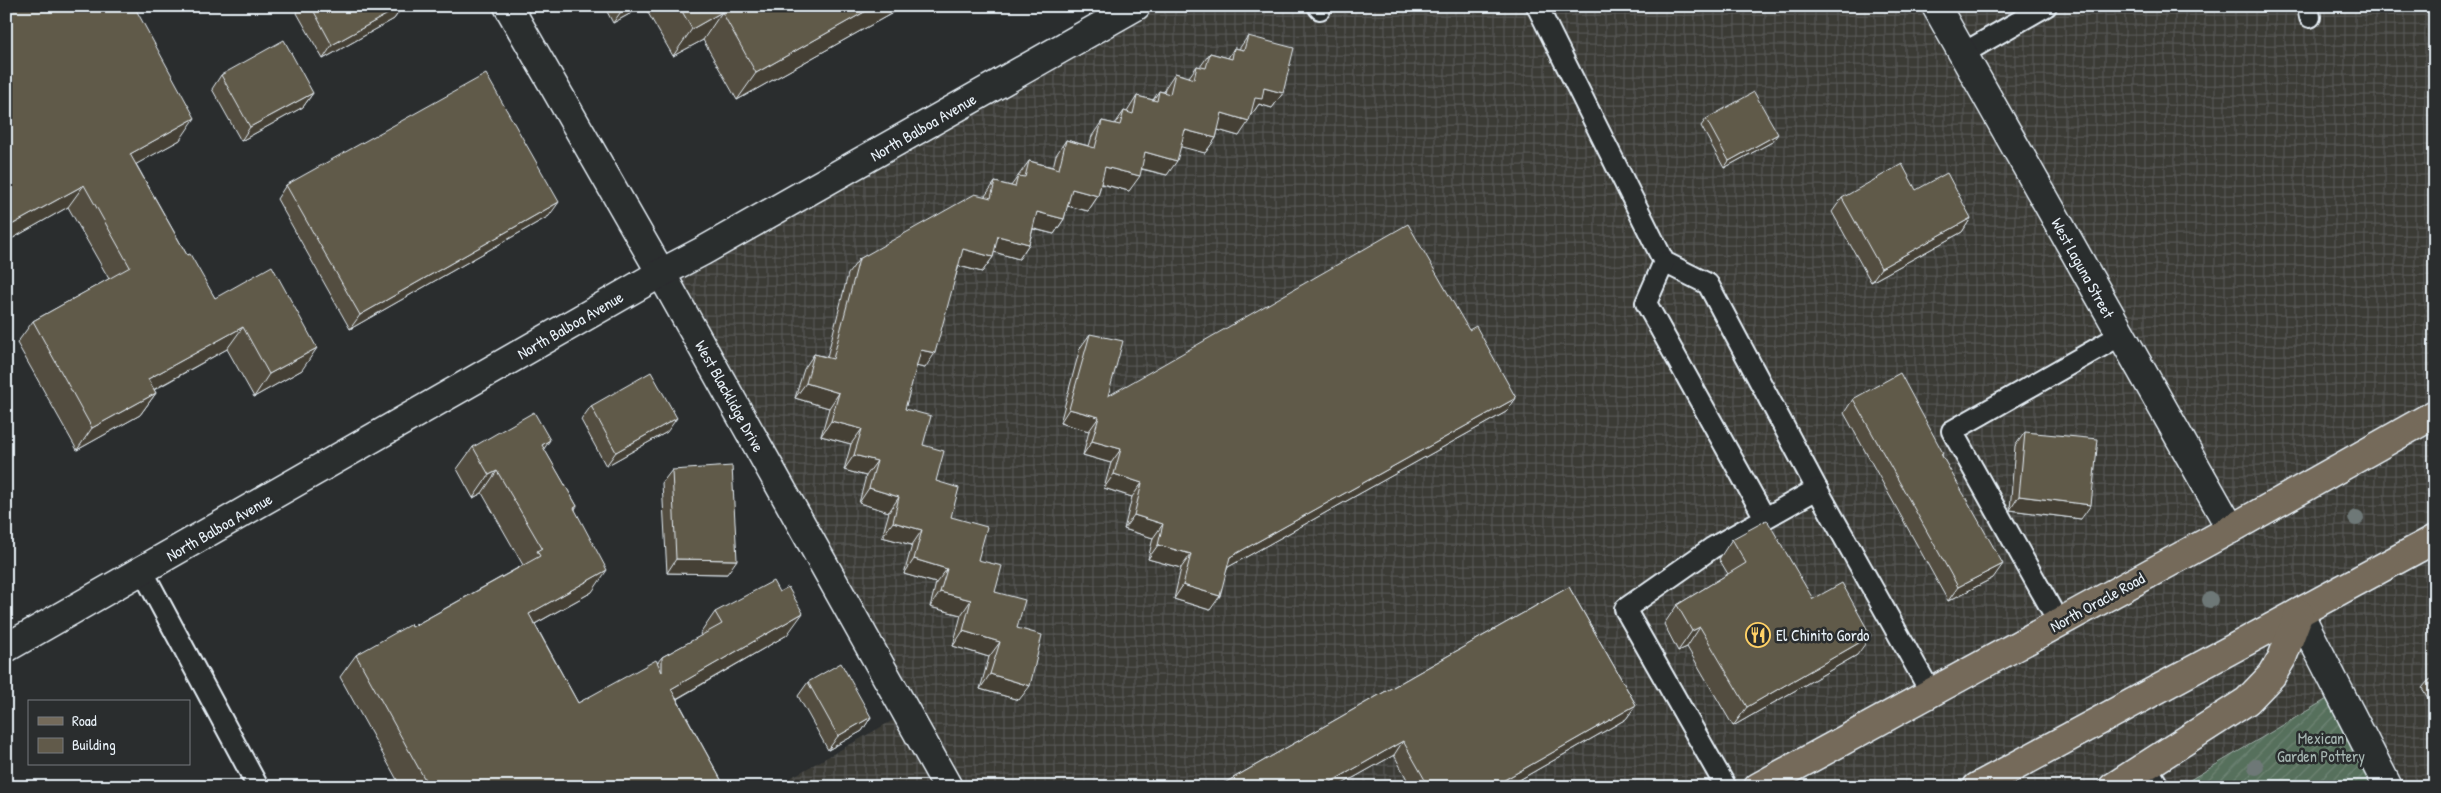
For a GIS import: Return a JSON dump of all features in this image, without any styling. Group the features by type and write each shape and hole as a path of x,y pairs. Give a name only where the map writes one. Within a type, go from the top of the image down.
{"main road":[{"name":"North Oracle Road","path":"1758,787 2059,623 2435,414"},
{"path":"1977,787 2435,539"},
{"path":"2113,787 2152,776 2260,688 2282,658 2299,613"}],"street":[{"name":"West Blacklidge Drive","path":"508,6 661,272 948,787"},
{"name":"North Balboa Avenue","path":"6,648 661,272 703,251 1136,6"},
{"name":"West Laguna Street","path":"1936,6 2231,528"},
{"path":"2299,613 2388,787"}],"lane":[{"path":"1537,6 1664,262 1708,284 1817,489 1931,693"},
{"path":"1962,54 2046,6"},
{"path":"1664,262 1646,303 1765,518"},
{"path":"2059,623 1952,431 2121,335"},
{"path":"1726,787 1625,609 1712,548 1817,489"},
{"path":"142,570 258,787"}],"shaded area":[{"path":"1135,6 2435,6 2435,787 774,787 906,713 661,273"}],"green space":[{"name":"Mexican Garden Pottery","path":"2339,692 2388,787 2178,787"}],"building":[{"path":"14,6 134,6 195,118 130,154 187,255 190,254 215,298 272,266 317,348 269,374 243,327 148,379 156,393 92,428 33,321 130,267 84,185 6,228 6,10"},
{"path":"311,6 402,6 332,45"},
{"path":"679,6 875,6 756,73 722,12 692,29"},
{"path":"1248,36 1294,48 1283,93 1264,88 1262,99 1255,98 1249,121 1222,113 1216,138 1185,130 1177,161 1145,152 1140,176 1105,167 1098,196 1072,189 1064,219 1037,212 1029,244 998,236 993,257 963,249 935,353 921,350 905,409 931,416 923,445 944,451 936,481 959,488 951,517 987,527 978,560 1002,566 995,592 1025,600 1017,628 1042,635 1030,686 990,674 1000,642 963,631 971,600 940,592 947,569 914,559 922,530 893,522 899,497 869,488 877,461 854,455 862,429 831,421 839,393 806,383 814,354 833,359 859,259 975,194 991,198 995,182 1015,187 1018,176 1025,177 1029,161 1059,169 1066,140 1095,148 1102,121 1120,125 1124,111 1133,114 1137,96 1157,101 1159,91 1170,94 1175,73 1194,79 1197,66 1206,68 1210,53 1232,59 1234,48 1244,50"},
{"path":"284,40 313,93 250,127 221,75"},
{"path":"486,74 559,202 360,315 286,185"},
{"path":"1754,92 1778,134 1729,161 1706,119"},
{"path":"1902,164 1916,190 1947,173 1971,218 1881,268 1842,198"},
{"path":"1408,224 1469,330 1476,326 1516,398 1230,557 1220,596 1183,585 1191,554 1158,545 1163,524 1134,515 1142,483 1114,474 1121,449 1092,441 1099,417 1069,409 1090,334 1123,341 1108,396"},
{"path":"651,372 677,418 616,452 591,406"},
{"path":"1900,373 1943,453 1941,454 2003,564 1958,587 1853,399"},
{"path":"534,412 550,440 542,445 577,506 574,508 607,570 529,614 578,703 656,660 662,672 662,657 722,624 715,612 773,581 779,592 788,587 803,613 671,689 725,787 429,787 356,655 411,624 412,627 540,556 537,551 542,548 497,471 489,475 473,447"},
{"path":"2025,432 2098,439 2091,505 2019,496"},
{"path":"732,466 737,560 676,559 672,470"},
{"name":"El Chinito Gordo","path":"1767,520 1813,599 1842,583 1871,636 1747,707 1700,627 1692,631 1677,605 1746,563 1732,539"},
{"path":"1569,587 1636,705 1492,787 1429,787 1403,741 1322,787 1222,787 1221,785"},
{"path":"841,663 871,717 838,736 808,682"},
{"path":"2435,677 2435,694 2428,681"}],"place":[{"name":"El Chinito Gordo","path":"1758,635"}]}
